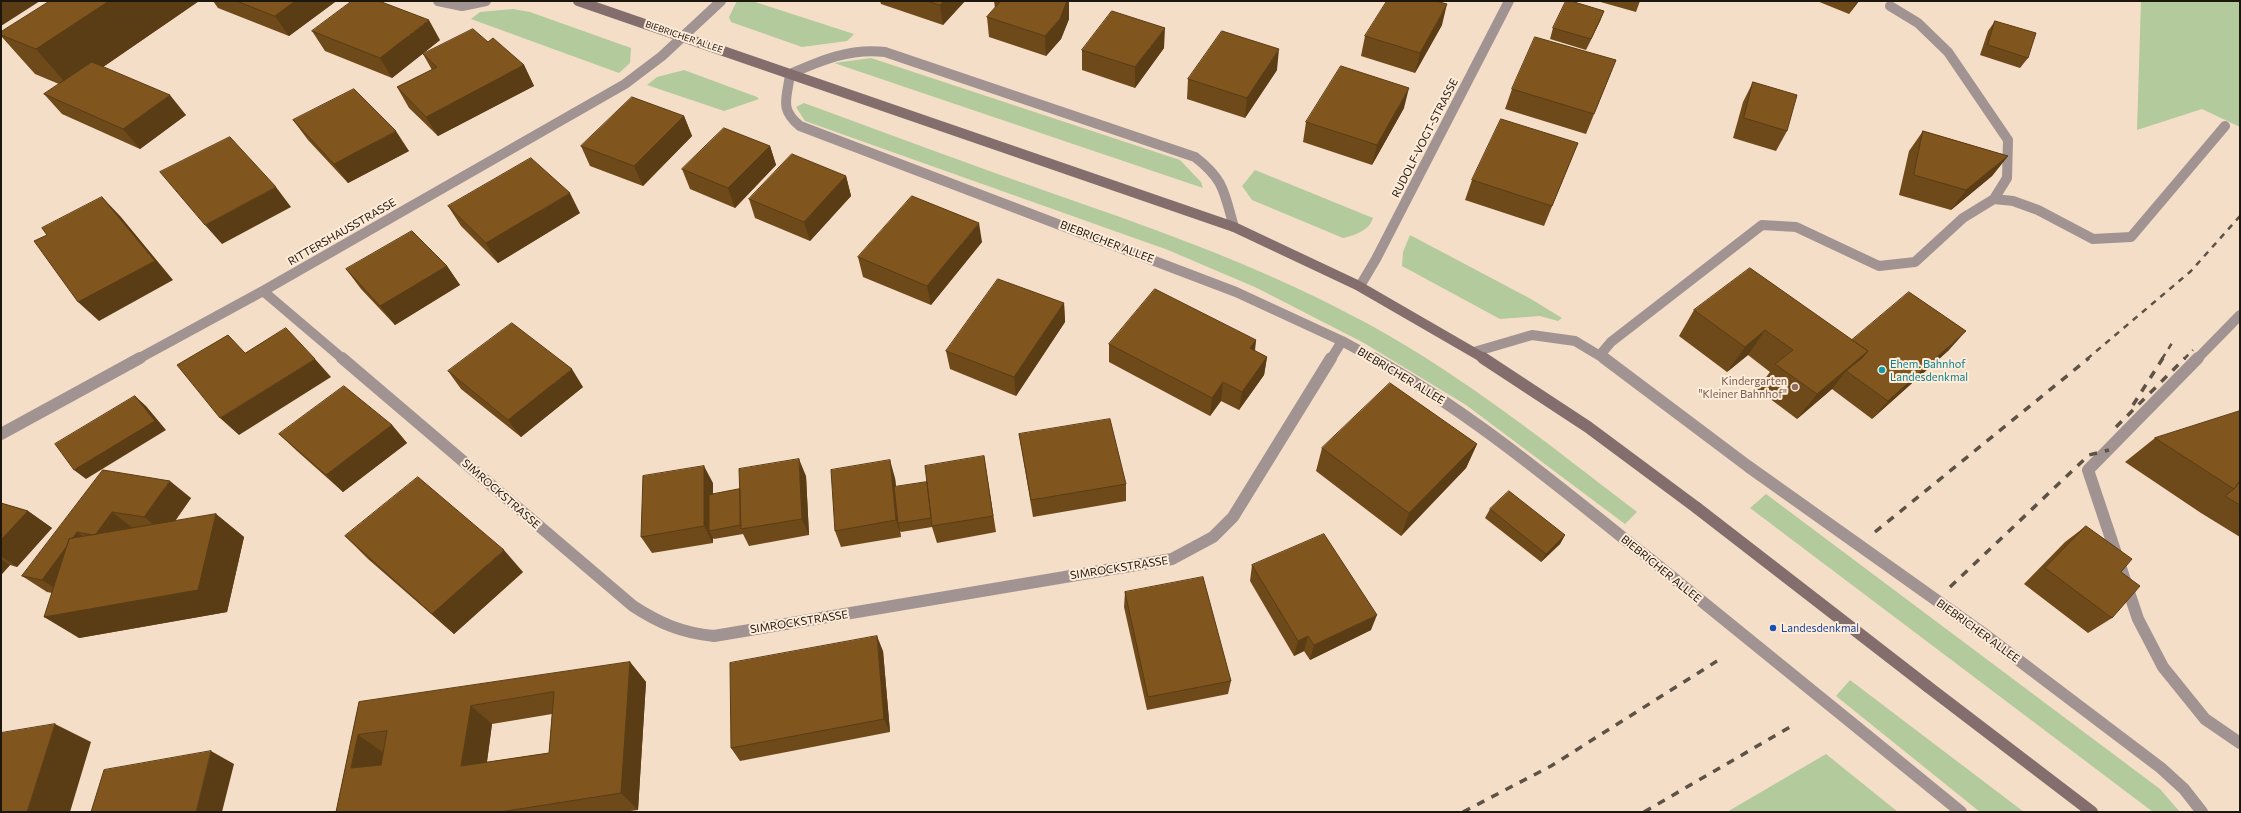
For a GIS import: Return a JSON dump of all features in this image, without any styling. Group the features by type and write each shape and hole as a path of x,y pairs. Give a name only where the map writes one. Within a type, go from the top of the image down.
{"main road":[{"name":"BIEBRICHER ALLEE","path":"578,1 684,36 1234,227 1299,255 1360,286 1474,352 1608,441 2092,812"}],"street":[{"path":"438,1 452,5 468,6 486,1"},
{"name":"RITTERSHAUSSTRASSE","path":"1,434 263,291 625,84 662,56 721,1"},
{"name":"RUDOLF-VOGT-STRASSE","path":"1360,286 1376,259 1510,1"},
{"path":"1600,355 1610,342 1762,225 1796,227 1879,266 1915,262 1963,218 1994,199 2007,178 2008,140 1948,52 1918,23 1890,6"},
{"path":"790,74 840,53 868,49 885,52 1195,157 1208,167 1221,182 1234,227"},
{"name":"BIEBRICHER ALLEE","path":"790,74 786,111 789,117 800,126 1236,292 1342,341 1411,379 1478,424 1651,560 1962,812"},
{"path":"1994,199 2013,201 2038,210 2093,239 2131,237 2224,126"},
{"name":"SIMROCKSTRASSE","path":"263,291 633,606 671,628 689,634 714,636 1172,559 1206,543 1221,532 1233,517 1342,341"},
{"path":"2240,315 2088,470 2138,619 2163,667 2204,718 2240,742"},
{"name":"BIEBRICHER ALLEE","path":"1474,352 1532,335 1575,341 1600,355 1749,467 1984,634 2161,768 2184,789 2202,812"}],"green space":[{"path":"737,1 752,1 854,34 847,41 802,47 731,22 729,17"},
{"path":"2141,1 2240,1 2240,127 2202,109 2137,130"},
{"path":"513,9 530,12 631,48 630,63 619,73 471,19 480,12"},
{"path":"871,58 1180,160 1201,182 1203,188 834,63"},
{"path":"684,70 759,99 724,111 647,85 657,77"},
{"path":"804,103 1219,254 1258,270 1334,306 1407,346 1474,390 1637,512 1625,524 1466,405 1364,343 1257,288 1168,250 805,121 796,107"},
{"path":"1255,170 1373,218 1365,229 1357,234 1343,238 1252,200 1242,186"},
{"path":"1410,235 1531,299 1562,318 1558,321 1540,316 1500,319 1402,266 1403,252"},
{"path":"1766,494 2160,789 2180,812 2153,812 1750,508"},
{"path":"1850,680 2024,812 1980,812 1836,696"},
{"path":"1826,754 1898,812 1727,812"}],"building":[{"path":"50,1 109,1 36,49 1,35 1,32"},
{"path":"237,1 295,1 275,16"},
{"path":"352,1 379,1 429,20 380,58 312,31"},
{"path":"928,1 944,1 940,5"},
{"path":"1001,1 1067,1 1060,19 1045,36 987,17"},
{"path":"1387,1 1436,1 1447,4 1420,53 1365,36"},
{"path":"1566,1 1571,1 1604,11 1591,39 1553,28"},
{"path":"1112,11 1165,28 1135,67 1082,50"},
{"path":"1995,21 2036,33 2028,58 1988,45"},
{"path":"473,29 488,42 493,38 524,65 426,117 397,87 437,67 423,54"},
{"path":"1222,31 1279,49 1247,98 1188,79"},
{"path":"1535,37 1616,60 1594,114 1512,89"},
{"path":"92,62 170,95 123,129 44,94"},
{"path":"1341,66 1409,88 1377,145 1306,122"},
{"path":"1753,82 1797,95 1787,131 1744,118"},
{"path":"354,89 396,131 334,164 293,120"},
{"path":"632,97 684,116 634,166 581,146"},
{"path":"1501,119 1578,143 1552,206 1472,180"},
{"path":"724,128 770,146 728,188 682,169"},
{"path":"1923,131 2008,156 1966,190 1914,175"},
{"path":"230,137 276,187 205,225 160,172"},
{"path":"792,154 846,176 804,222 749,199"},
{"path":"531,158 570,193 486,243 448,206"},
{"path":"912,196 979,223 927,286 858,257"},
{"path":"102,197 155,261 78,302 34,241 47,235 42,228"},
{"path":"412,231 447,266 380,306 346,269"},
{"path":"1750,268 1868,351 1817,394 1775,364 1793,350 1765,330 1745,347 1694,310"},
{"path":"998,279 1064,303 1014,377 946,351"},
{"path":"1155,289 1256,340 1250,348 1267,357 1242,392 1223,382 1212,398 1109,344"},
{"name":"Ehem. Bahnhof Landesdenkmal","path":"1909,292 1966,331 1888,401 1846,371 1868,351 1852,340"},
{"path":"512,323 572,369 508,420 448,371"},
{"path":"286,328 315,359 220,418 177,365 228,335 245,353"},
{"path":"1390,383 1477,444 1409,513 1322,448"},
{"path":"344,386 392,425 326,475 279,434"},
{"path":"135,396 155,421 74,470 55,444"},
{"path":"2240,411 2240,481 2234,489 2155,438"},
{"path":"1110,419 1126,484 1031,500 1019,434"},
{"path":"984,456 993,516 932,526 925,466"},
{"path":"799,459 802,519 741,529 739,469"},
{"path":"890,460 896,520 835,531 831,470"},
{"path":"704,466 704,526 641,537 643,476"},
{"path":"103,470 170,481 144,517 112,512 96,534 93,535 77,532 73,538 69,539 67,546 42,580 22,576"},
{"path":"418,477 504,550 432,614 345,536"},
{"path":"2240,481 2240,505 2225,496 2234,489"},
{"path":"927,482 931,518 898,523 894,487"},
{"path":"740,489 740,525 709,531 709,495"},
{"path":"1509,491 1565,535 1546,554 1490,509"},
{"path":"1,503 28,511 1,540"},
{"path":"216,514 198,590 44,617 69,539"},
{"path":"2086,526 2132,559 2121,572 2140,586 2112,618 2045,568"},
{"path":"1324,534 1377,615 1314,645 1308,636 1298,641 1252,565"},
{"path":"1203,577 1231,681 1148,697 1125,592"},
{"path":"877,636 884,719 731,748 730,663"},
{"path":"630,662 621,793 500,812 336,812 359,702","holes":["554,692 549,753 461,766 471,706","387,731 381,765 351,768 358,735"]},
{"path":"55,724 27,812 1,812 1,733"},
{"path":"211,751 196,812 91,812 104,770"}],"railway":[{"path":"2087,359 2191,271 2240,216"},
{"path":"2162,359 2172,343"},
{"path":"2116,427 2193,350"},
{"path":"1875,532 2089,358"},
{"path":"2133,405 2163,358"},
{"path":"1950,587 2089,455 2109,450"},
{"path":"1463,812 1551,766 1717,661"},
{"path":"1644,812 1790,727"}],"place":[{"name":"Ehem. Bahnhof Landesdenkmal","path":"1882,370"},
{"name":"Kindergarten \"Kleiner Bahnhof\"","path":"1795,387"},
{"name":"Landesdenkmal","path":"1773,628"}]}
